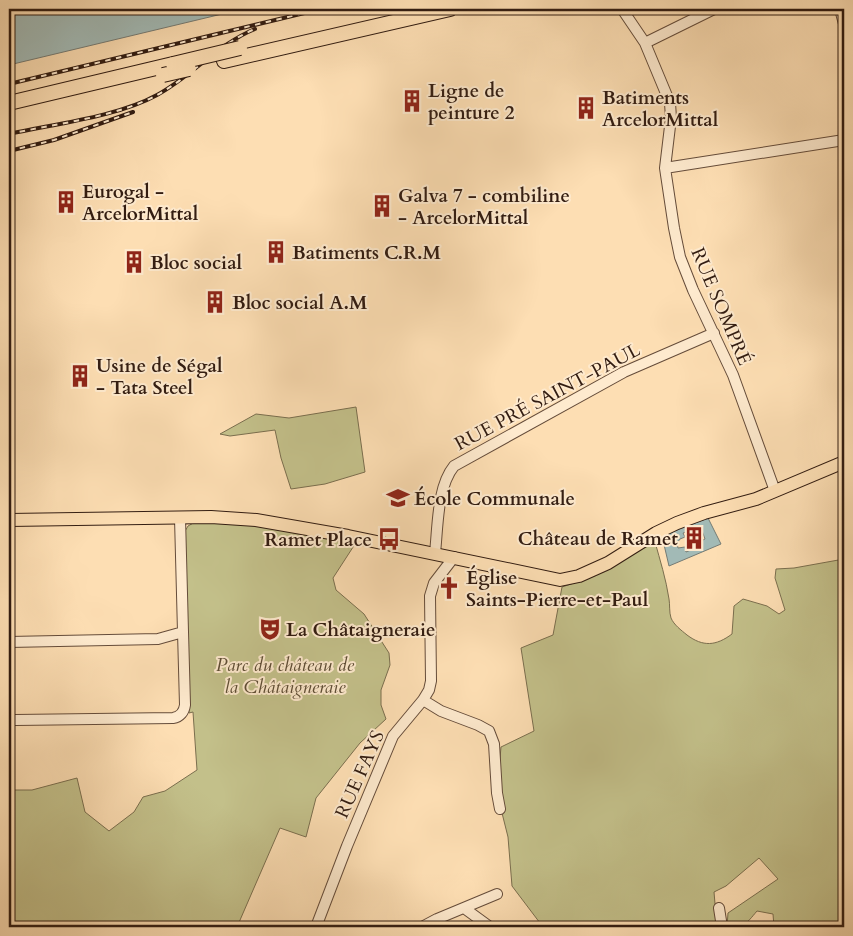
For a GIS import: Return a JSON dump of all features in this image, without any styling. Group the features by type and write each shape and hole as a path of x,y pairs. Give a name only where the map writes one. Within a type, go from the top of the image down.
{"highway":[{"path":"9,102 406,9"},
{"path":"9,112 450,9"}],"main road":[{"path":"9,520 180,518 235,519 280,523 435,553 552,580 571,579 608,563 678,523 704,513 756,499 844,462"}],"street":[{"name":"RUE SOMPRÉ","path":"622,9 645,43 670,102 671,118 665,168 680,257 693,290 733,375 775,491"},
{"path":"645,43 714,9"},
{"path":"840,9 844,24"},
{"path":"665,168 844,140"},
{"name":"RUE PRÉ SAINT-PAUL","path":"435,553 443,488 448,474 454,466 624,372 714,333"},
{"path":"15,720 172,718 179,716 183,712 185,705 180,518"},
{"name":"RUE FAYS","path":"316,927 347,846 393,736 429,690 431,680 430,596 434,583 454,557"},
{"path":"9,642 158,638 183,632"},
{"path":"423,700 441,711 489,731 494,744 497,793 500,809"},
{"path":"422,927 497,894"},
{"path":"464,908 490,927"},
{"path":"719,908 722,927"}],"green space":[{"path":"356,407 365,472 325,484 291,489 281,458 275,430 230,436 220,434 256,414 289,418"},
{"name":"Parc du château de la Châtaigneraie","path":"197,521 252,523 357,541 333,578 336,590 364,614 389,653 390,665 381,690 381,705 386,719 360,743 316,798 306,837 280,828 237,927 9,927 9,790 32,790 77,778 85,812 109,831 134,812 143,797 165,791 197,770 193,712 189,713 184,533 188,526"},
{"path":"652,541 655,542 665,577 671,618 676,625 693,639 710,644 732,634 734,606 743,599 767,606 779,614 785,610 775,578 776,569 794,568 844,559 844,927 774,927 773,914 757,911 745,924 727,927 728,913 778,879 759,858 726,886 714,892 717,927 543,927 512,886 508,837 497,793 501,747 534,731 521,648 553,635 562,587 580,581"}],"water":[{"path":"9,9 243,9 9,65"},
{"path":"708,518 721,544 669,566 662,536","holes":["701,528 705,539 697,543 698,547 686,552 685,547 678,548 677,543 685,537 683,533"]}],"railway":[{"path":"9,84 321,9"},
{"path":"9,134 85,119 141,103 182,79 229,43 255,29"},
{"path":"9,151 54,140 133,112"}],"place":[{"name":"Ligne de peinture 2","path":"412,101"},
{"name":"Batiments ArcelorMittal","path":"586,108"},
{"name":"Eurogal - ArcelorMittal","path":"66,202"},
{"name":"Galva 7 - combiline - ArcelorMittal","path":"382,206"},
{"name":"Batiments C.R.M","path":"276,252"},
{"name":"Bloc social","path":"134,262"},
{"name":"Bloc social A.M","path":"215,302"},
{"name":"Usine de Ségal - Tata Steel","path":"80,376"},
{"name":"École Communale","path":"398,498"},
{"name":"Château de Ramet","path":"694,538"},
{"name":"Ramet Place","path":"389,539"},
{"name":"Église Saints-Pierre-et-Paul","path":"449,588"},
{"name":"La Châtaigneraie","path":"270,629"}]}
